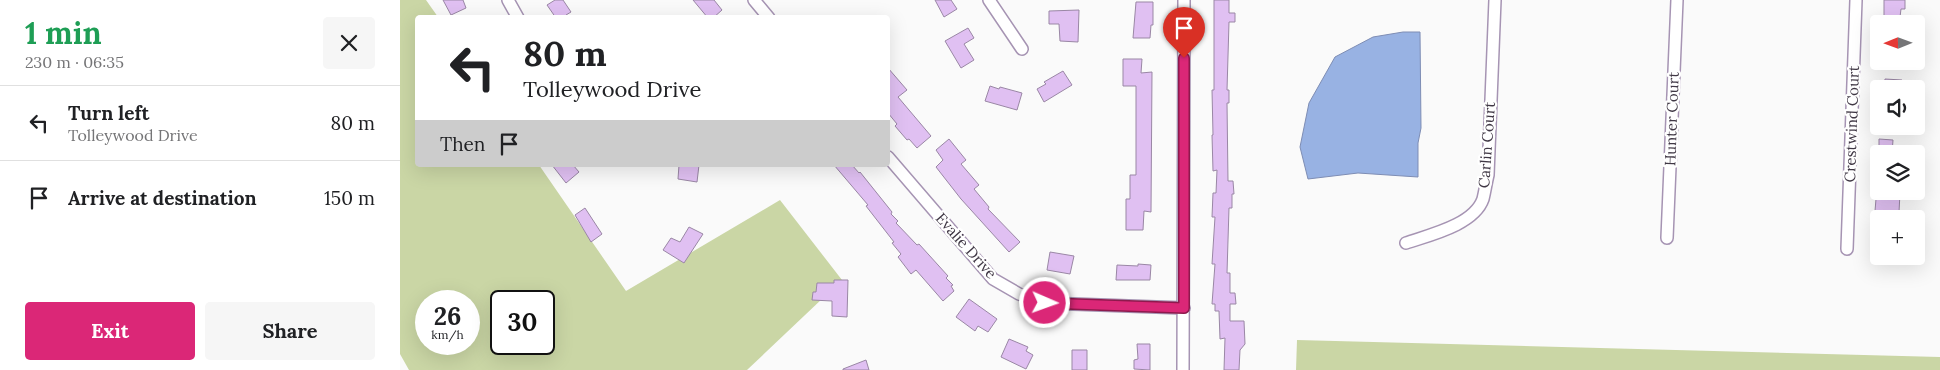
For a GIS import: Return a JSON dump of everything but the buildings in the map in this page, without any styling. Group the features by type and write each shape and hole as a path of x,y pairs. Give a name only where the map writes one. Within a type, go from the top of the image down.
{"street":[{"path":"508,0 516,15"},
{"path":"754,0 766,15"},
{"path":"989,0 1022,49"},
{"path":"1183,370 1184,0"},
{"name":"Carlin Court","path":"1406,243 1456,225 1471,215 1483,200 1488,175 1495,0"},
{"name":"Hunter Court","path":"1667,238 1676,0"},
{"name":"Crestwind Court","path":"1847,249 1856,0"},
{"name":"Evalie Drive","path":"890,159 993,278 1019,294 1045,303 1184,308"}],"green space":[{"path":"400,0 426,0 437,15 415,15 415,167 540,167 626,291 780,200 842,280 747,370 409,370 400,354"},
{"path":"1297,340 1940,357 1940,370 1296,370"}],"water":[{"path":"1403,32 1420,32 1421,128 1418,143 1418,177 1358,173 1308,179 1300,147 1309,103 1335,57 1373,37"}],"route":[{"path":"1045,303 1184,308 1184,58"}]}
